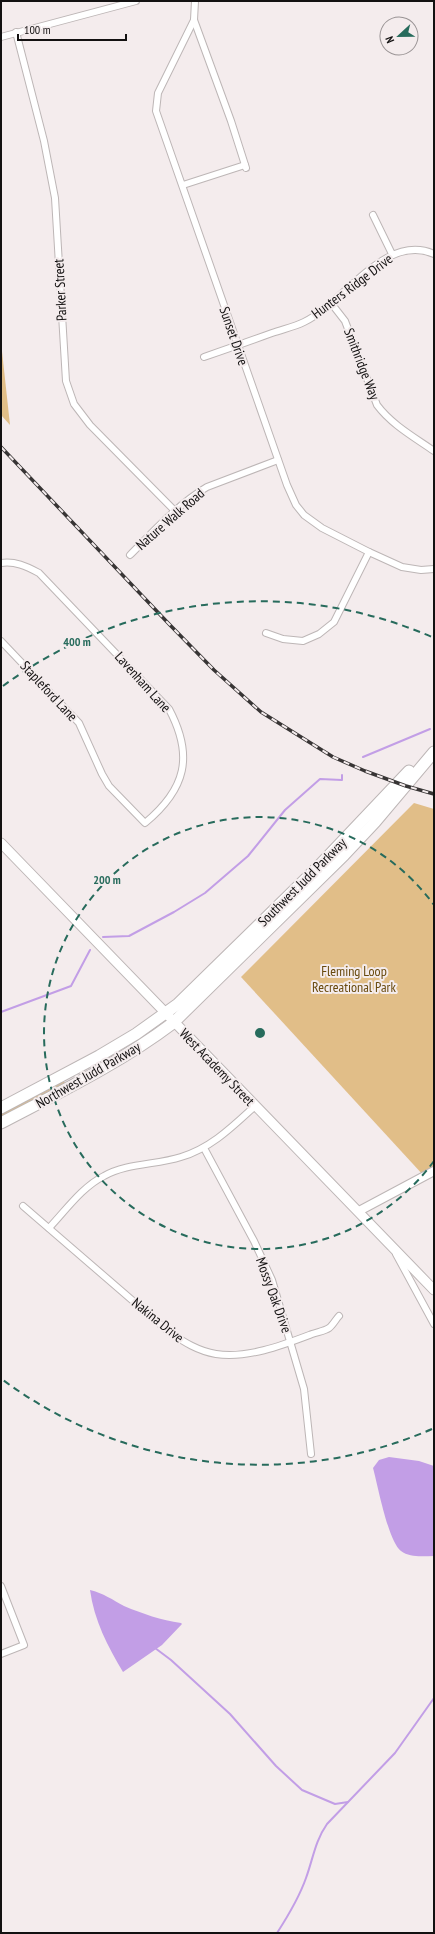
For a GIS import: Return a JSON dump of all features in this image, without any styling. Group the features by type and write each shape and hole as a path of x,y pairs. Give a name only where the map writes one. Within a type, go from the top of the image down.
{"highway":[{"name":"Southwest Judd Parkway","path":"165,1014 218,966 318,867 434,744"},
{"name":"Southwest Judd Parkway","path":"173,1022 344,855 375,822 434,752"},
{"name":"Northwest Judd Parkway","path":"1,1108 99,1056 165,1014"},
{"name":"Northwest Judd Parkway","path":"1,1123 109,1065 173,1022"}],"main road":[{"name":"West Academy Street","path":"1,843 434,1290"}],"street":[{"path":"1,37 136,1"},
{"name":"Sunset Drive","path":"183,186 245,166 194,20 195,1"},
{"name":"Sunset Drive","path":"194,20 158,93 156,111 237,346 290,492 304,515 314,523 369,552 402,567 421,570 434,569"},
{"name":"Parker Street","path":"16,32 44,141 55,198 66,381 74,404 90,425 174,511"},
{"path":"373,215 392,254"},
{"name":"Hunters Ridge Drive","path":"204,357 304,322 331,303 380,261 392,254 415,249 434,254"},
{"name":"Smithridge Way","path":"331,303 345,321 377,405 386,417 394,424 434,451"},
{"name":"Nature Walk Road","path":"130,555 174,511 207,487 278,460"},
{"path":"266,633 283,639 303,641 319,634 334,622 369,552"},
{"name":"Lavenham Lane","path":"1,563 10,562 26,566 39,572 169,709 178,725 182,740 183,770 171,798 145,823"},
{"name":"Stapleford Lane","path":"1,641 79,722 102,774 109,786 145,823"},
{"path":"49,1228 92,1183 121,1169 181,1157 204,1148 221,1137 255,1106"},
{"name":"Mossy Oak Drive","path":"204,1148 254,1241 272,1280 304,1389 311,1454"},
{"path":"359,1211 434,1171"},
{"name":"Nakina Drive","path":"23,1206 140,1308 188,1344 217,1354 256,1352 291,1342 328,1328 339,1316"},
{"path":"391,1246 434,1324"},
{"path":"1,1586 24,1644 1,1654"}],"green space":[{"path":"1,342 10,425 1,415"},
{"name":"Fleming Loop Recreational Park","path":"414,803 434,809 434,1172 424,1176 241,977"},
{"path":"63,1080 65,1083 1,1118 1,1113"}],"shaded area":[{"path":"389,1457 419,1461 434,1466 434,1556 408,1555 401,1551 396,1545 384,1512 373,1468 379,1460"},
{"path":"90,1590 104,1595 138,1612 182,1624 162,1645 123,1672 102,1633"}],"waterway":[{"path":"363,757 430,729"},
{"path":"103,937 129,936 174,912 205,893 248,856 285,810 320,779 342,780 342,775"},
{"path":"1,1012 71,986 90,950"},
{"path":"155,1648 171,1660 230,1714 276,1766 302,1790 335,1804 348,1802"},
{"path":"277,1933 300,1893 317,1844 327,1824 395,1753 434,1698"}],"railway":[{"path":"1,447 214,670 261,712 333,757 365,771 406,786 434,794"}]}
